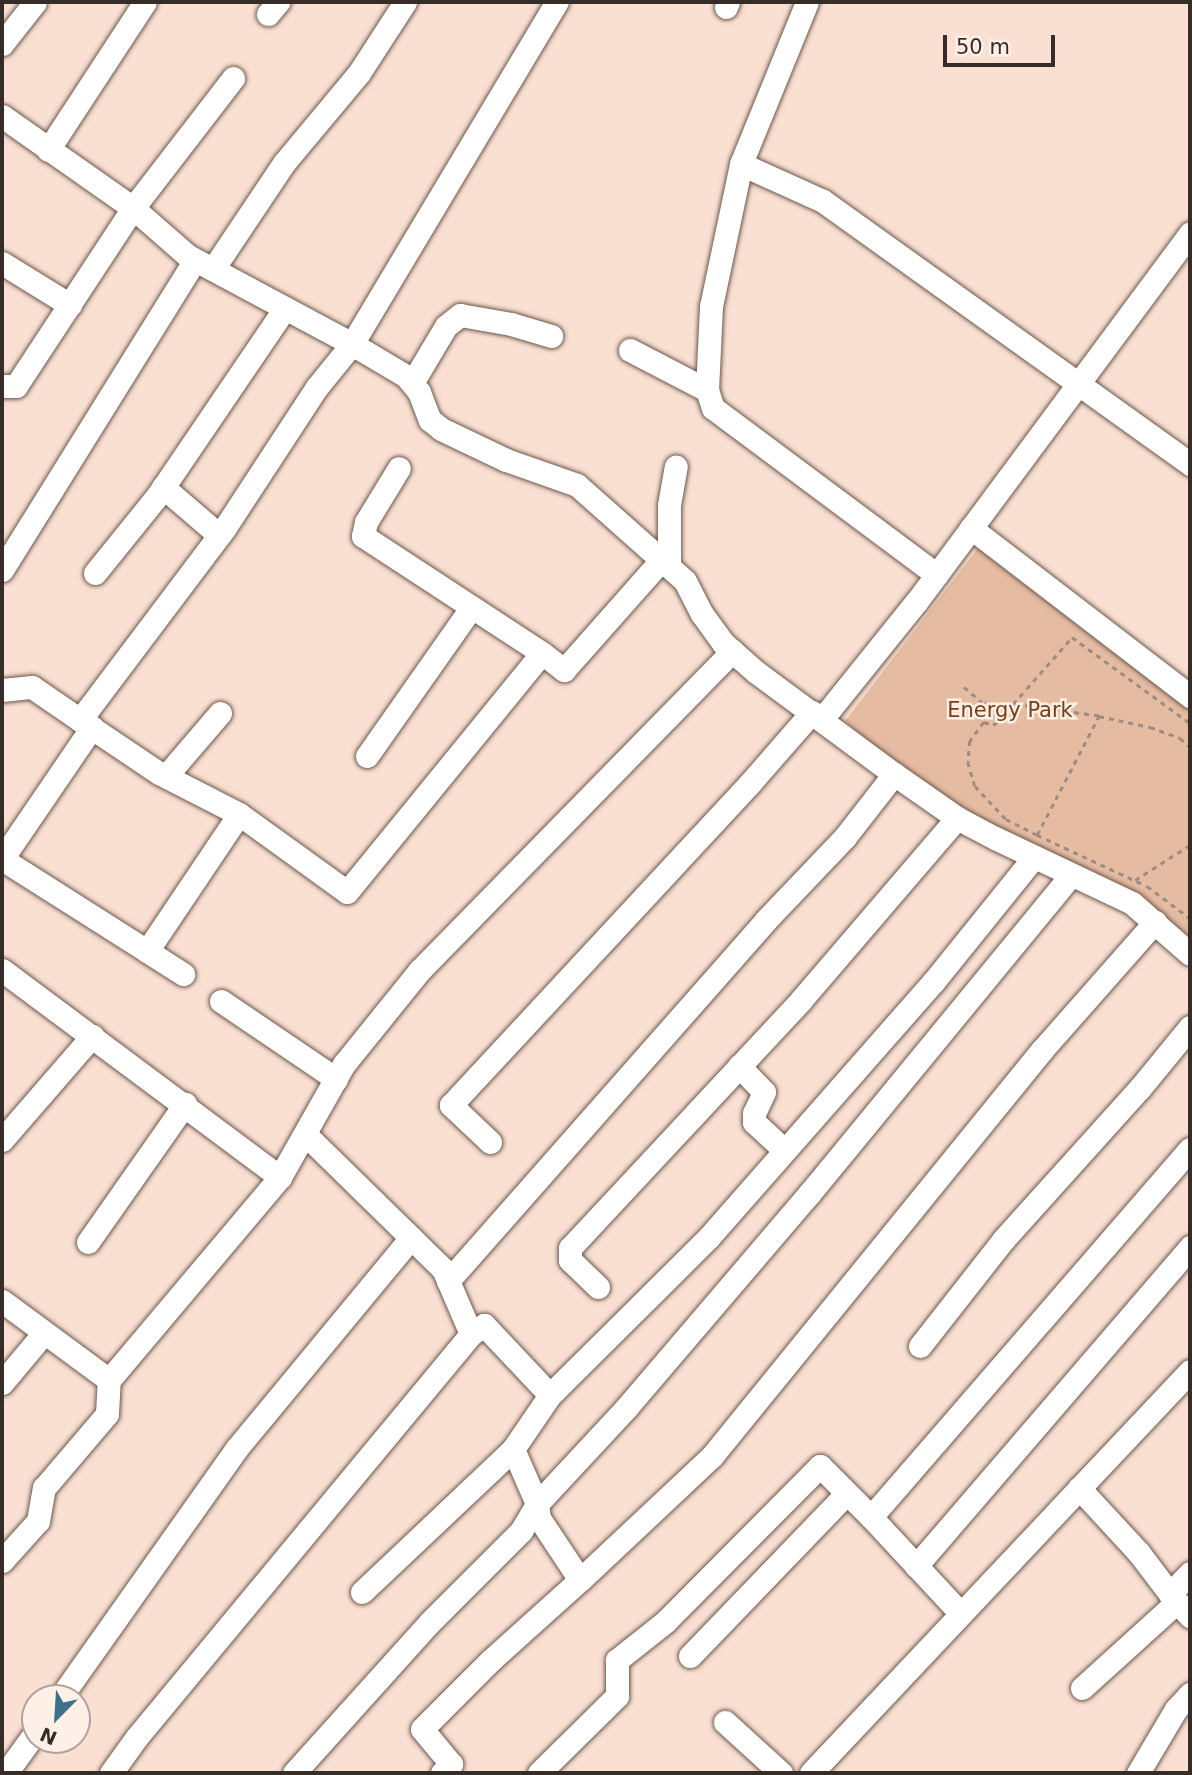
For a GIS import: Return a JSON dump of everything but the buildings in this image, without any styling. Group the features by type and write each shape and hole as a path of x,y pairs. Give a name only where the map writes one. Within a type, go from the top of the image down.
{"street":[{"path":"2,44 35,2"},
{"path":"48,150 145,2"},
{"path":"2,570 204,264 359,73 405,2"},
{"path":"807,2 741,164 711,306 707,390 713,408 937,575"},
{"path":"183,974 2,859 86,723 219,535 317,387 352,344 548,5"},
{"path":"2,386 16,386 133,208 233,78"},
{"path":"2,116 133,208 204,264 393,366 419,392 424,412 434,425 506,460 576,485 685,580 702,614 732,651 756,672 894,775 957,818 1132,903 1190,954"},
{"path":"741,164 823,201 1190,464"},
{"path":"490,1142 452,1105 751,782 817,715 937,575 1190,233"},
{"path":"2,263 70,304"},
{"path":"95,573 163,487 285,308"},
{"path":"412,383 446,326 460,315 511,324 551,336"},
{"path":"630,350 707,390"},
{"path":"399,468 366,522 363,536 564,670 666,561 669,505 676,467"},
{"path":"163,487 219,535"},
{"path":"971,528 1190,696"},
{"path":"367,755 471,608"},
{"path":"2,1561 38,1521 44,1488 107,1414 108,1380 280,1177 336,1079 419,971 732,651"},
{"path":"2,690 32,687 166,776 239,814 347,892 542,653"},
{"path":"166,776 220,713"},
{"path":"448,1281 766,920 845,837 894,775"},
{"path":"147,951 239,814"},
{"path":"598,1287 570,1260 570,1248 810,990 957,818"},
{"path":"362,1592 513,1449 550,1395 678,1271 926,991 1034,857"},
{"path":"294,1773 421,1632 521,1531 537,1504 627,1407 810,1194 1071,875"},
{"path":"442,1773 451,1764 422,1729 491,1660 712,1456 1042,1050 1155,922"},
{"path":"2,970 280,1177"},
{"path":"221,1001 336,1079"},
{"path":"920,1346 1003,1240 1140,1088 1190,1027"},
{"path":"2,1140 92,1036"},
{"path":"739,1066 764,1092 754,1114 754,1122 785,1150"},
{"path":"88,1242 185,1104"},
{"path":"306,1135 443,1269 471,1334"},
{"path":"871,1517 1190,1149"},
{"path":"70,1684 237,1448 411,1238"},
{"path":"916,1566 1190,1247"},
{"path":"2,1301 44,1333 56,1338 108,1380"},
{"path":"111,1773 137,1737 471,1334 484,1325 550,1395"},
{"path":"2,1383 44,1333"},
{"path":"811,1773 1190,1371"},
{"path":"513,1449 537,1504 539,1518 580,1580"},
{"path":"539,1773 617,1696 617,1660 665,1622 820,1466 961,1614"},
{"path":"1079,1488 1139,1553 1179,1604"},
{"path":"690,1657 847,1493"},
{"path":"1083,1688 1179,1604 1190,1573"},
{"path":"1138,1773 1176,1709 1188,1701"},
{"path":"725,1722 781,1773"},
{"path":"6,1773 21,1752"}],"path":[{"path":"1013,704 1072,637 1190,723"},
{"path":"964,687 982,702 999,707 1013,704 1099,716 1150,727 1180,738 1190,747"},
{"path":"982,702 978,715 984,722 993,725 1001,719 999,707"},
{"path":"984,722 970,741 968,762 975,786 1006,819 1037,835 1099,716"},
{"path":"1135,880 1190,845"}],"green space":[{"name":"Energy Park","path":"979,547 1190,710 1190,937 1170,921 970,816 888,759 845,721"}]}
